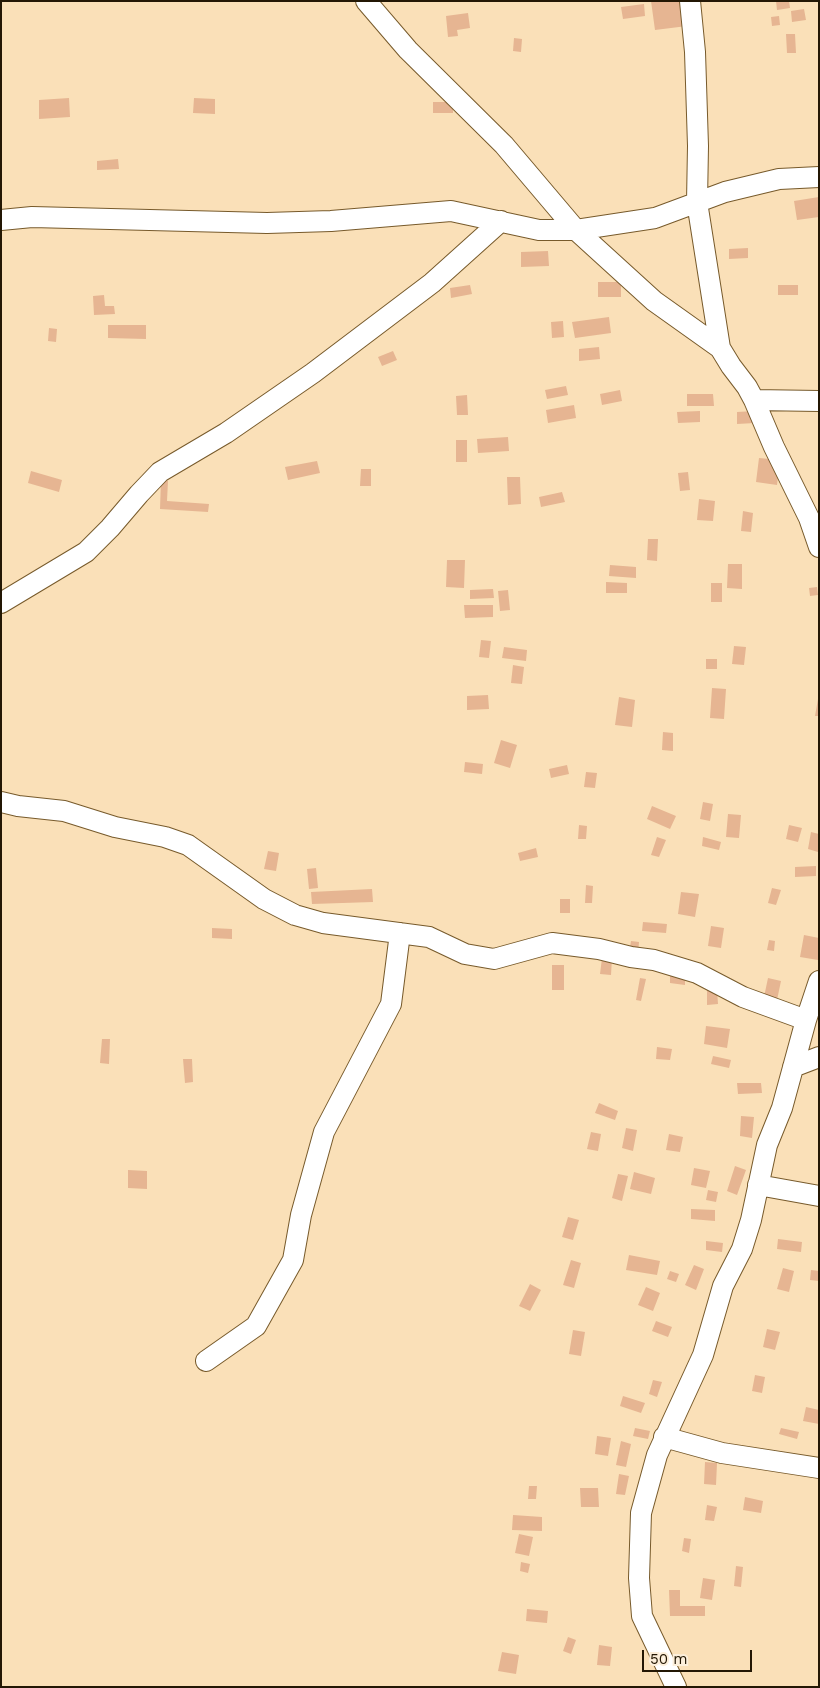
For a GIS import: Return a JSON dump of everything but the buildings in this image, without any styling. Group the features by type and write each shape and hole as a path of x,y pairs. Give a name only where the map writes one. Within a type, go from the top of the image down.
{"street":[{"path":"366,1 408,50 504,146 576,230 654,301 720,348"},
{"path":"690,1 695,52 698,146 697,202 720,348 754,400 774,447 809,518 819,547"},
{"path":"1,220 32,217 286,222 331,221 451,211 539,230 576,230 655,218 725,192 779,179 819,177"},
{"path":"1,603 86,552 160,472 226,433 313,373 432,283 501,221"},
{"path":"754,400 819,401"},
{"path":"1,802 18,806 64,811 115,827 165,837 188,845 264,899 295,915 323,923 400,932 429,938 465,954 494,959 552,943 599,949 631,957 654,960 697,973 743,997 806,1020"},
{"path":"206,1361 256,1326 293,1260 301,1215 324,1132 391,1004 400,932"},
{"path":"676,1687 642,1616 639,1578 641,1513 657,1455 703,1355 723,1286 742,1249 751,1220 766,1145 782,1108 806,1020 819,981"},
{"path":"793,1067 819,1058"},
{"path":"758,1185 819,1196"},
{"path":"664,1438 722,1453 819,1468"}]}
